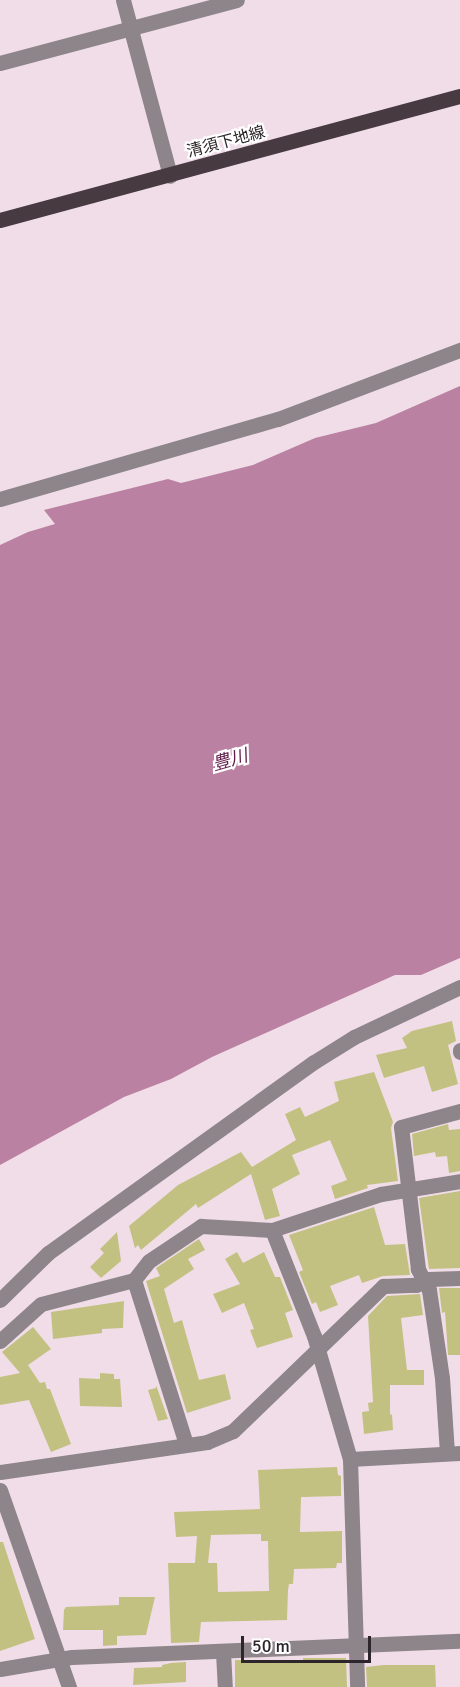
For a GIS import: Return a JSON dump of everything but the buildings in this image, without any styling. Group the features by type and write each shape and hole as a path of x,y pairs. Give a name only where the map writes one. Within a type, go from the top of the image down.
{"main road":[{"name":"清須下地線","path":"0,220 460,96"}],"street":[{"path":"123,0 170,176"},
{"path":"0,63 237,0"},
{"path":"0,499 278,419 460,350"},
{"path":"0,1300 6,1288 48,1253 314,1062 354,1037 438,995 460,987"},
{"path":"438,995 460,997"},
{"path":"350,1459 454,1453 429,1290 418,1269 400,1127 460,1111"},
{"path":"0,1341 47,1301 134,1280 149,1261 201,1226 272,1230 381,1194 460,1181"},
{"path":"272,1230 318,1351 350,1459 357,1687"},
{"path":"0,1472 207,1442 233,1431 318,1351 382,1286 416,1285 423,1282 460,1278"},
{"path":"134,1280 186,1444"},
{"path":"0,1490 69,1687"},
{"path":"0,1669 58,1658 460,1641"},
{"path":"223,1652 225,1687"}],"water":[{"name":"豊川","path":"460,386 460,958 421,975 395,975 212,1057 171,1079 124,1097 0,1165 0,545 28,532 55,524 44,510 168,479 181,483 253,465 315,438 376,423"}]}
